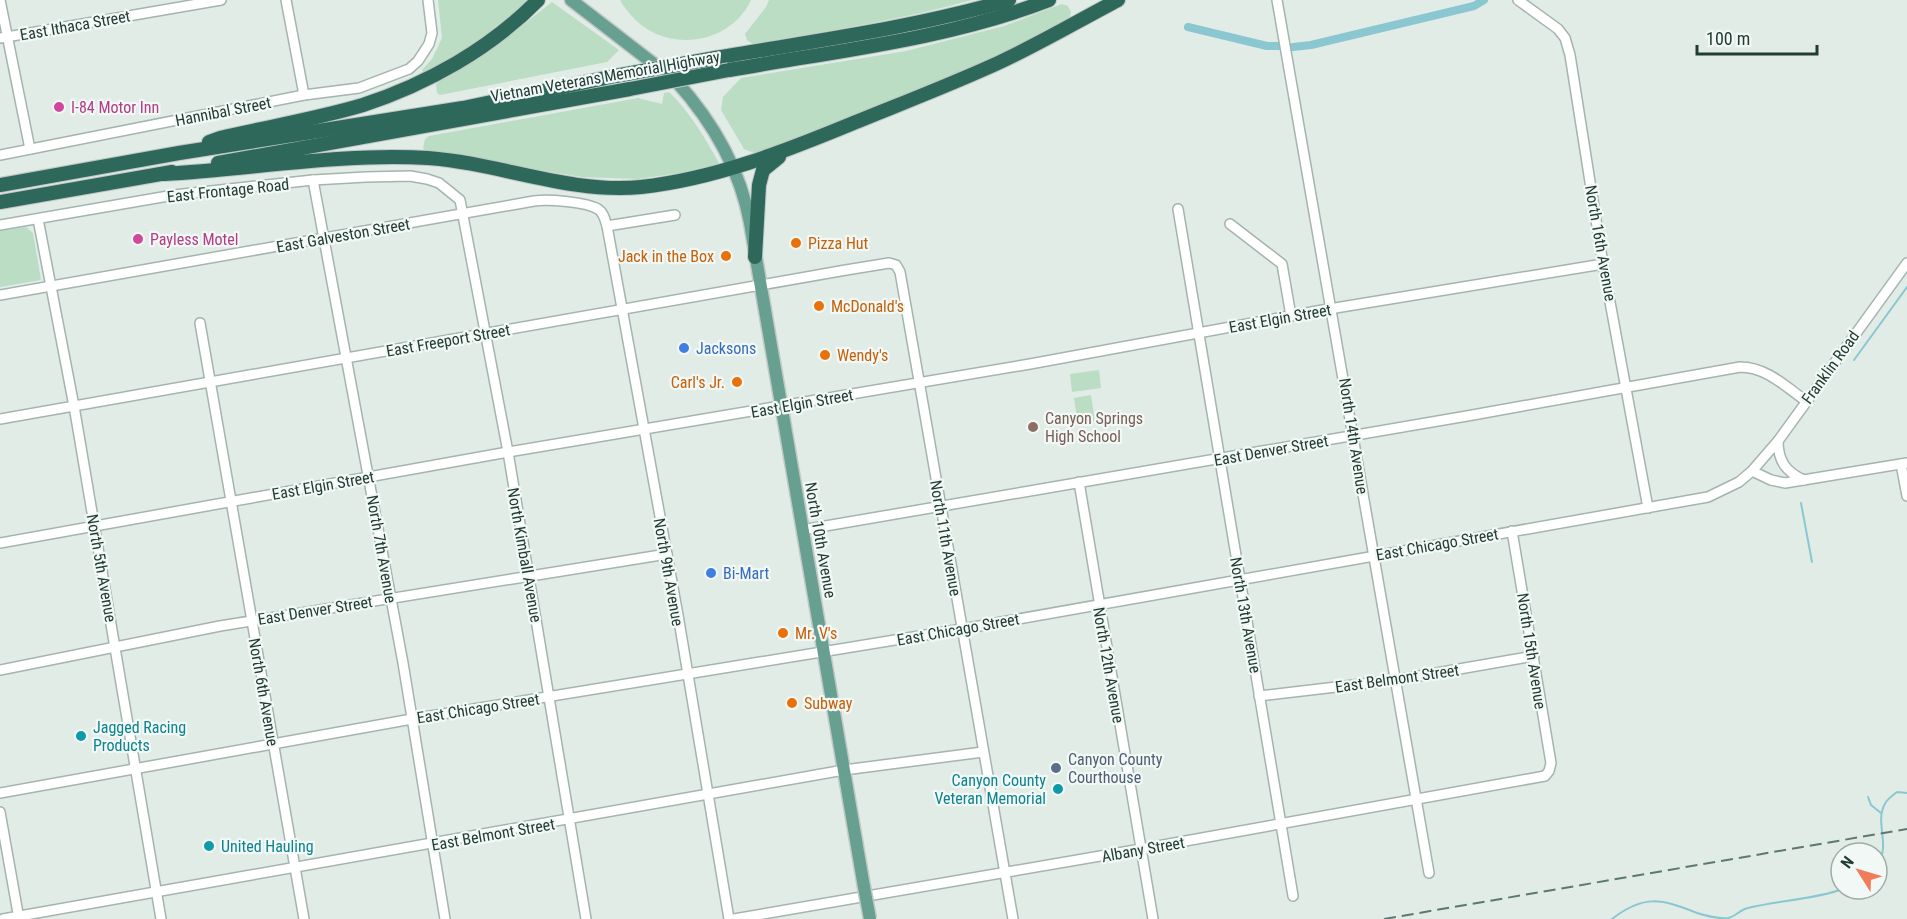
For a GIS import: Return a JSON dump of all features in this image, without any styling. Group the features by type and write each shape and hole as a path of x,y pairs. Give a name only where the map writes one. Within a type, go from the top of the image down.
{"highway":[{"path":"0,185 179,153 220,138 330,114 391,95 425,80 480,48 538,0"},
{"name":"Vietnam Veterans Memorial Highway","path":"179,153 463,108 615,76 910,25 966,13 1009,0"},
{"name":"Vietnam Veterans Memorial Highway","path":"164,174 935,34 1050,0"},
{"path":"0,202 164,174 390,156 432,159 609,188 676,182 734,168 793,148 972,75 1027,49 1118,0"},
{"path":"755,257 760,177 768,165 793,148"}],"main road":[{"name":"North 10th Avenue","path":"571,0 676,81 711,124 734,168 747,207 870,919"}],"street":[{"path":"0,0 4,38 30,150"},
{"name":"East Ithaca Street","path":"4,38 221,0"},
{"path":"286,0 304,95"},
{"name":"Hannibal Street","path":"0,155 304,95 359,88 409,69 418,61 429,44 432,33 428,0"},
{"name":"North 14th Avenue","path":"1277,0 1429,873"},
{"name":"North 16th Avenue","path":"1518,0 1558,29 1565,38 1570,55 1603,264 1628,388 1648,508"},
{"name":"East Frontage Road","path":"0,225 174,195 314,180 410,176 439,183 454,194"},
{"name":"North 7th Avenue","path":"314,180 412,719 445,919"},
{"name":"North Kimball Avenue","path":"454,194 459,200 463,214 508,452 586,919"},
{"name":"East Galveston Street","path":"0,295 540,200 561,201 597,208 604,215 607,226"},
{"name":"North 13th Avenue","path":"1178,209 1293,896"},
{"path":"607,226 675,215"},
{"name":"North 5th Avenue","path":"38,219 74,406 161,919"},
{"path":"1230,224 1282,264 1291,316"},
{"name":"North 9th Avenue","path":"607,226 667,554 729,919"},
{"name":"East Freeport Street","path":"0,419 760,285 889,263 896,265"},
{"name":"Franklin Road","path":"1752,471 1778,441 1907,263"},
{"name":"East Elgin Street","path":"0,543 508,452 1030,364 1330,309 1603,264"},
{"name":"North 11th Avenue","path":"896,265 900,272 1013,919"},
{"name":"North 6th Avenue","path":"200,324 304,919"},
{"name":"East Denver Street","path":"802,530 1354,436 1740,366 1764,371 1806,401"},
{"path":"1778,441 1778,452 1787,470 1791,475 1805,481"},
{"path":"1752,471 1771,480 1785,483 1904,464 1907,496"},
{"name":"East Chicago Street","path":"0,793 412,719 962,629 1098,603 1708,497 1739,482 1752,471"},
{"name":"North 12th Avenue","path":"1079,482 1153,919"},
{"name":"North 15th Avenue","path":"1512,531 1551,764 1549,771"},
{"name":"East Denver Street","path":"0,670 252,620 667,554"},
{"name":"East Belmont Street","path":"1259,696 1396,680 1534,656"},
{"name":"East Belmont Street","path":"3,919 844,770 983,752"},
{"name":"Albany Street","path":"734,919 1417,800 1545,776 1549,771"},
{"path":"0,812 18,918"}],"green space":[{"path":"438,0 530,0 480,42 425,74 422,70 432,59 442,38"},
{"path":"620,0 751,0 741,15 728,27 712,35 677,40 660,36 644,27"},
{"path":"769,0 972,0 891,19 753,44 747,40 745,34"},
{"path":"552,2 619,50 607,62 440,95 437,93 436,85 440,80 488,52"},
{"path":"1062,4 1068,6 1071,12 1069,20 1009,52 774,148 754,153 744,149 721,110 723,97 741,78 906,51 1004,26"},
{"path":"669,92 690,117 708,144 719,163 715,168 638,179 582,177 427,152 423,148 425,139 429,136 638,98 662,104 664,93"},
{"path":"26,227 33,233 41,280 0,287 0,231"},
{"path":"1099,370 1101,388 1072,392 1070,374"},
{"path":"1091,395 1095,421 1078,424 1074,398"}],"waterway":[{"path":"1293,47 1311,45 1474,6 1484,0"},
{"path":"1188,27 1267,46 1282,46"},
{"path":"1854,360 1907,287"},
{"path":"1801,503 1812,562"},
{"path":"1883,841 1882,810 1887,801 1897,792 1907,793"},
{"path":"1868,797 1871,805 1881,813"},
{"path":"1612,919 1623,911 1644,902 1663,902 1708,916 1728,918 1748,908 1829,893"}],"railway":[{"path":"1384,919 1907,829"}],"place":[{"name":"I-84 Motor Inn","path":"59,107"},
{"name":"Payless Motel","path":"138,239"},
{"name":"Pizza Hut","path":"796,243"},
{"name":"Jack in the Box","path":"726,256"},
{"name":"McDonald's","path":"819,306"},
{"name":"Jacksons","path":"684,348"},
{"name":"Wendy's","path":"825,355"},
{"name":"Carl's Jr.","path":"737,382"},
{"name":"Canyon Springs High School","path":"1033,427"},
{"name":"Bi-Mart","path":"711,573"},
{"name":"Mr. V's","path":"783,633"},
{"name":"Subway","path":"792,703"},
{"name":"Jagged Racing Products","path":"81,736"},
{"name":"Canyon County Courthouse","path":"1056,768"},
{"name":"Canyon County Veteran Memorial","path":"1058,789"},
{"name":"United Hauling","path":"209,846"}]}
